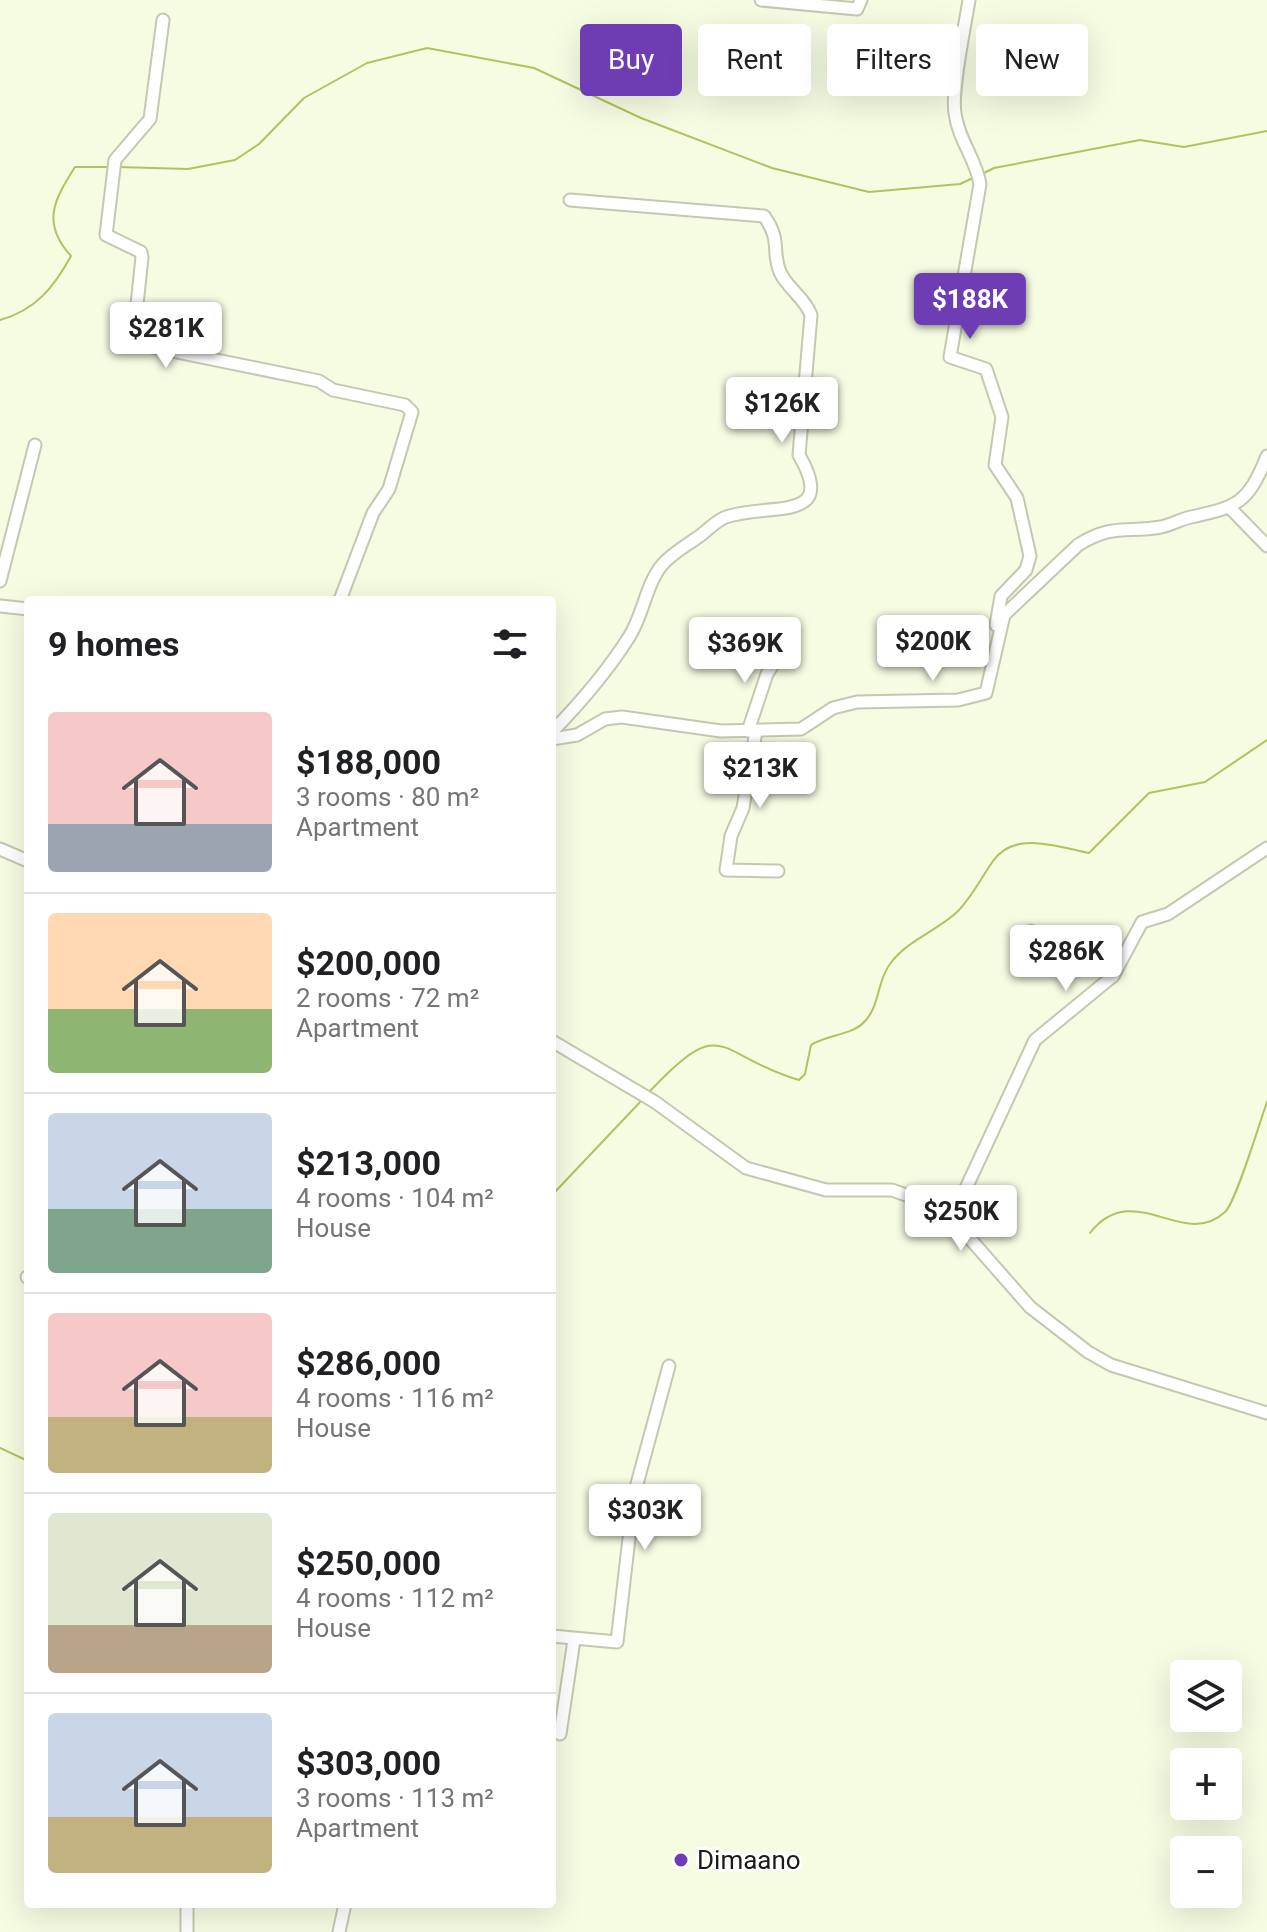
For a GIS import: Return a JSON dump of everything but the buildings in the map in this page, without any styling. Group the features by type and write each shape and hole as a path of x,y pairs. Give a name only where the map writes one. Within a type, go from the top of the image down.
{"street":[{"path":"761,0 857,9 861,0"},
{"path":"969,0 954,111 965,147 977,165 980,184 950,357 986,369 1002,417 995,465 1017,498 1030,556 1026,570 1001,596 996,646"},
{"path":"163,20 150,119 115,160 106,235 141,252 133,343 319,381 333,390 405,405 412,412 412,422 389,489 373,513 342,596"},
{"path":"556,728 593,690 632,634 663,564 724,518 764,509 798,506 808,502 814,490 811,475 799,455 811,315 807,305 781,274 778,242 764,216 570,200"},
{"path":"0,581 35,445"},
{"path":"556,738 577,735 605,719 622,717 721,731 801,729 833,708 857,702 958,700 986,693 1004,615 1013,603 1091,537 1124,527 1161,527 1231,509 1255,483 1267,456"},
{"path":"1231,509 1267,546"},
{"path":"0,606 24,609"},
{"path":"778,657 767,674 752,731 743,808 731,836 726,870 778,871"},
{"path":"953,1216 1035,1040 1113,976 1142,922 1168,914 1267,848"},
{"path":"0,849 24,859"},
{"path":"1031,931 1113,976"},
{"path":"556,1043 655,1102 746,1168 826,1190 892,1190 927,1200 953,1216 1030,1307 1088,1352 1111,1365 1267,1413"},
{"path":"556,1637 617,1642 634,1495 669,1366"},
{"path":"560,1734 574,1640"},
{"path":"187,1908 187,1932"},
{"path":"339,1932 344,1908"}],"waterway":[{"path":"118,167 188,169 235,160 259,144 304,98 367,63 427,48 534,68 641,118 772,168 869,192 960,184 973,178"},
{"path":"982,174 994,168 1140,140 1184,147 1267,131"},
{"path":"0,320 24,310 43,296 71,256 56,233 54,212 61,190 75,167 108,167"},
{"path":"649,1092 693,1052 708,1046 721,1046 799,1080 805,1074 811,1045 854,1029 866,1020 890,964 904,949 957,912 1002,852 1013,846 1038,843 1089,853 1149,793 1205,782 1267,740"},
{"path":"556,1191 642,1100"},
{"path":"1090,1233 1107,1218 1124,1212 1141,1212 1192,1224 1209,1222 1225,1212 1241,1178 1267,1102"},
{"path":"0,1448 24,1459"}],"place":[{"name":"Dimaano","path":"681,1860"}]}
